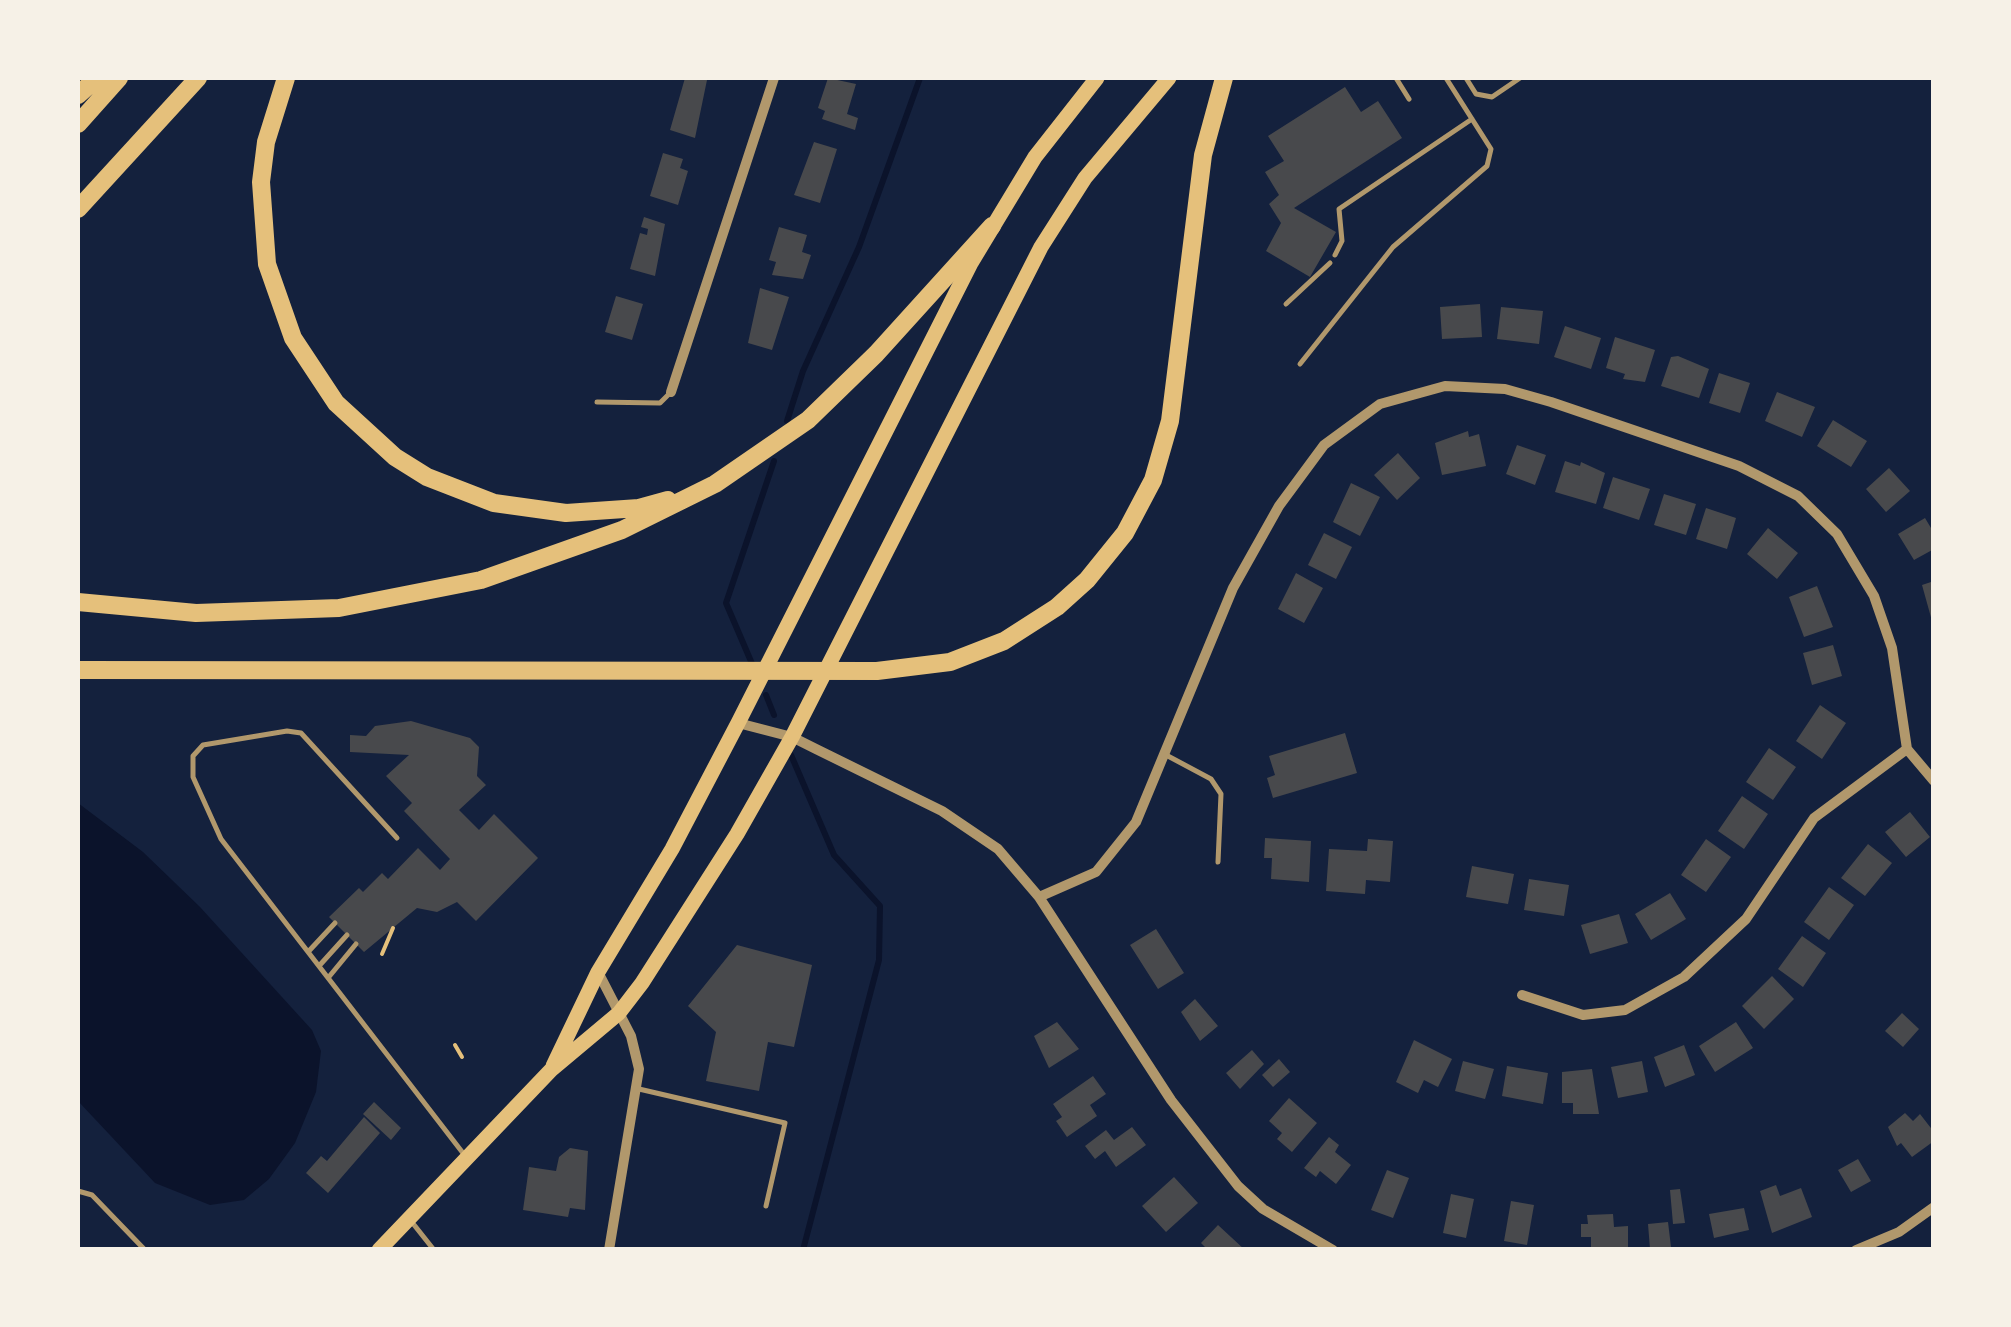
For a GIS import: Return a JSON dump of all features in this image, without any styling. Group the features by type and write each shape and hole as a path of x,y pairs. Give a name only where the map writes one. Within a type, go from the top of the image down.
{"highway":[{"path":"78,95 97,78"},
{"path":"78,124 120,78"},
{"path":"78,209 198,78"},
{"path":"286,78 274,106 263,168 262,223 268,264 293,338 336,403 365,433 395,457 459,491 494,504 566,513 639,508 672,499 758,457"},
{"path":"78,670 877,671 926,667 986,649 1056,608 1101,565 1145,498 1170,421 1203,155 1224,78"},
{"path":"78,602 147,611 243,614 339,608 435,592 526,567 622,530 683,502 758,457 854,378 992,226"}],"main road":[{"path":"551,1070 598,972 651,887 738,724 992,226 1035,157 1097,78"},
{"path":"379,1250 551,1070 619,1012 715,870 792,737 1042,247 1086,178 1169,78"}],"street":[{"path":"671,392 774,78"},
{"path":"1039,897 1096,872 1136,822 1234,588 1279,506 1324,445 1380,404 1445,386 1504,389 1551,402 1739,466 1798,496 1837,534 1874,596 1892,648 1907,749 1934,781"},
{"path":"738,724 792,737 978,833 1014,865 1039,897 1171,1100 1238,1186 1263,1209 1332,1250"},
{"path":"1522,994 1582,1015 1626,1010 1684,977 1746,919 1814,818 1907,749"},
{"path":"598,972 634,1044 639,1089 608,1250"},
{"path":"1856,1250 1899,1232 1934,1207"}],"lane":[{"path":"1396,78 1410,99"},
{"path":"1300,364 1393,247 1487,166 1491,149 1446,78"},
{"path":"1466,78 1476,94 1492,97 1520,78"},
{"path":"1335,255 1342,242 1339,209 1472,119"},
{"path":"1286,304 1330,263"},
{"path":"597,402 660,404 671,392"},
{"path":"398,838 301,733 287,731 204,745 193,756 193,777 222,840 467,1158"},
{"path":"1165,754 1211,780 1221,794 1218,862"},
{"path":"308,952 335,923"},
{"path":"318,966 347,935"},
{"path":"328,978 356,944"},
{"path":"639,1089 785,1123 766,1206"},
{"path":"78,1191 92,1195 145,1250"},
{"path":"409,1219 434,1250"}],"path":[{"path":"382,954 393,928"},
{"path":"456,1044 462,1058"}],"water":[{"path":"78,803 143,852 200,907 312,1030 321,1051 316,1092 295,1143 269,1179 244,1200 210,1205 155,1183 78,1101"}],"building":[{"path":"685,78 707,80 695,138 670,130"},
{"path":"828,78 856,84 847,114 858,118 855,130 822,119 825,111 818,108"},
{"path":"1345,87 1361,112 1378,101 1402,138 1294,208 1336,232 1310,277 1266,251 1281,223 1269,204 1279,195 1265,172 1284,161 1268,136"},
{"path":"814,142 837,149 820,203 794,195"},
{"path":"663,153 683,159 680,168 688,171 678,205 650,196"},
{"path":"644,217 665,224 655,276 630,269 640,233 647,235 648,229 641,227"},
{"path":"779,227 807,235 802,252 811,255 803,279 772,275 776,262 769,260"},
{"path":"760,288 789,297 772,350 748,343"},
{"path":"616,296 643,304 632,340 605,332"},
{"path":"1480,304 1482,337 1442,339 1440,307"},
{"path":"1501,307 1543,311 1539,344 1497,339"},
{"path":"1565,326 1601,338 1591,369 1554,357"},
{"path":"1615,337 1655,350 1645,382 1623,379 1625,374 1606,368"},
{"path":"1678,356 1709,369 1699,398 1661,386 1671,357"},
{"path":"1719,373 1750,383 1740,413 1709,403"},
{"path":"1777,392 1815,407 1802,437 1765,421"},
{"path":"1833,420 1867,441 1851,467 1817,446"},
{"path":"1468,431 1469,437 1479,434 1486,466 1442,475 1435,443"},
{"path":"1517,445 1546,455 1535,485 1506,474"},
{"path":"1398,453 1420,478 1397,500 1374,475"},
{"path":"1565,461 1580,466 1581,462 1605,473 1596,504 1555,492"},
{"path":"1889,468 1910,491 1886,512 1866,489"},
{"path":"1613,477 1650,489 1639,520 1603,508"},
{"path":"1351,483 1380,497 1360,536 1333,522"},
{"path":"1664,494 1696,504 1686,535 1654,525"},
{"path":"1706,508 1736,518 1727,549 1696,539"},
{"path":"1925,518 1934,533 1934,549 1914,560 1898,534"},
{"path":"1768,528 1798,553 1777,579 1747,554"},
{"path":"1324,533 1352,547 1336,579 1308,565"},
{"path":"1296,573 1323,588 1304,623 1278,609"},
{"path":"1934,581 1934,620 1932,621 1922,585"},
{"path":"1817,586 1833,627 1804,637 1789,597"},
{"path":"1833,645 1842,676 1812,685 1803,653"},
{"path":"1820,705 1846,723 1822,759 1796,741"},
{"path":"411,721 470,738 479,747 477,776 486,785 459,810 479,830 494,814 538,858 476,921 457,902 437,912 417,908 364,952 329,917 359,888 363,892 382,873 388,879 418,848 440,870 450,859 404,811 412,803 386,776 409,755 350,752 350,735 366,736 375,726"},
{"path":"1345,733 1357,773 1273,798 1267,778 1275,775 1269,756"},
{"path":"1769,748 1796,767 1773,800 1746,782"},
{"path":"1742,796 1768,814 1744,849 1718,831"},
{"path":"1910,812 1930,837 1906,857 1885,832"},
{"path":"1265,838 1311,841 1309,882 1271,879 1272,858 1264,858"},
{"path":"1368,839 1393,841 1390,882 1366,880 1365,894 1326,891 1329,849 1367,851"},
{"path":"1706,839 1731,857 1706,892 1681,875"},
{"path":"1868,844 1892,863 1865,896 1841,878"},
{"path":"1472,866 1514,874 1508,904 1466,897"},
{"path":"1529,879 1569,885 1564,916 1524,910"},
{"path":"1829,887 1854,905 1829,940 1804,922"},
{"path":"1670,893 1686,919 1651,940 1635,914"},
{"path":"1619,914 1628,943 1590,954 1581,925"},
{"path":"1156,929 1184,973 1158,989 1130,945"},
{"path":"1802,936 1826,953 1803,987 1778,969"},
{"path":"737,945 812,965 794,1047 768,1042 759,1091 706,1081 716,1032 688,1006"},
{"path":"1772,976 1794,999 1764,1029 1742,1006"},
{"path":"1195,999 1218,1026 1200,1041 1181,1012"},
{"path":"1902,1013 1919,1029 1903,1047 1885,1031"},
{"path":"1057,1022 1079,1049 1049,1068 1034,1036"},
{"path":"1736,1022 1753,1048 1715,1072 1699,1046"},
{"path":"1414,1040 1452,1059 1438,1087 1424,1080 1418,1093 1396,1082"},
{"path":"1684,1045 1695,1075 1665,1087 1654,1057"},
{"path":"1252,1050 1264,1064 1240,1089 1226,1073"},
{"path":"1279,1059 1290,1072 1273,1087 1262,1075"},
{"path":"1463,1061 1494,1069 1485,1099 1455,1091"},
{"path":"1642,1061 1648,1092 1618,1098 1611,1067"},
{"path":"1507,1066 1548,1073 1543,1104 1502,1096"},
{"path":"1592,1069 1599,1114 1573,1114 1573,1103 1562,1103 1562,1072"},
{"path":"1093,1076 1106,1094 1090,1105 1097,1116 1067,1137 1056,1121 1062,1117 1053,1104"},
{"path":"1289,1098 1317,1123 1292,1152 1277,1139 1282,1133 1269,1121"},
{"path":"374,1102 401,1128 391,1140 363,1114"},
{"path":"1905,1113 1913,1121 1920,1114 1934,1132 1934,1141 1912,1157 1901,1143 1897,1146 1888,1127"},
{"path":"364,1117 380,1133 328,1193 306,1173 321,1156 327,1161"},
{"path":"1132,1127 1146,1145 1116,1167 1105,1151 1095,1159 1085,1146 1106,1130 1114,1140"},
{"path":"1329,1137 1339,1145 1335,1152 1351,1165 1336,1184 1320,1171 1316,1177 1304,1168"},
{"path":"570,1148 588,1151 585,1210 570,1208 568,1217 523,1210 529,1167 556,1171 559,1157"},
{"path":"1858,1159 1871,1181 1851,1192 1838,1170"},
{"path":"1387,1170 1409,1178 1393,1218 1371,1210"},
{"path":"1174,1177 1198,1203 1166,1232 1142,1206"},
{"path":"1776,1185 1780,1196 1801,1188 1812,1217 1772,1233 1760,1191"},
{"path":"1680,1189 1685,1223 1673,1224 1670,1190"},
{"path":"1451,1194 1474,1199 1466,1238 1443,1233"},
{"path":"1511,1201 1534,1205 1527,1245 1504,1241"},
{"path":"1744,1208 1749,1230 1714,1238 1709,1214"},
{"path":"1613,1214 1614,1227 1628,1226 1628,1247 1591,1250 1591,1237 1581,1237 1581,1224 1588,1224 1587,1215"},
{"path":"1668,1222 1671,1247 1650,1249 1648,1224"},
{"path":"1218,1225 1245,1250 1208,1250 1201,1243"}],"waterway":[{"path":"787,421 803,371 859,247 920,78"},
{"path":"753,666 726,603 774,461"},
{"path":"766,695 774,715"},
{"path":"791,755 834,855 880,906 879,960 803,1250"}]}
